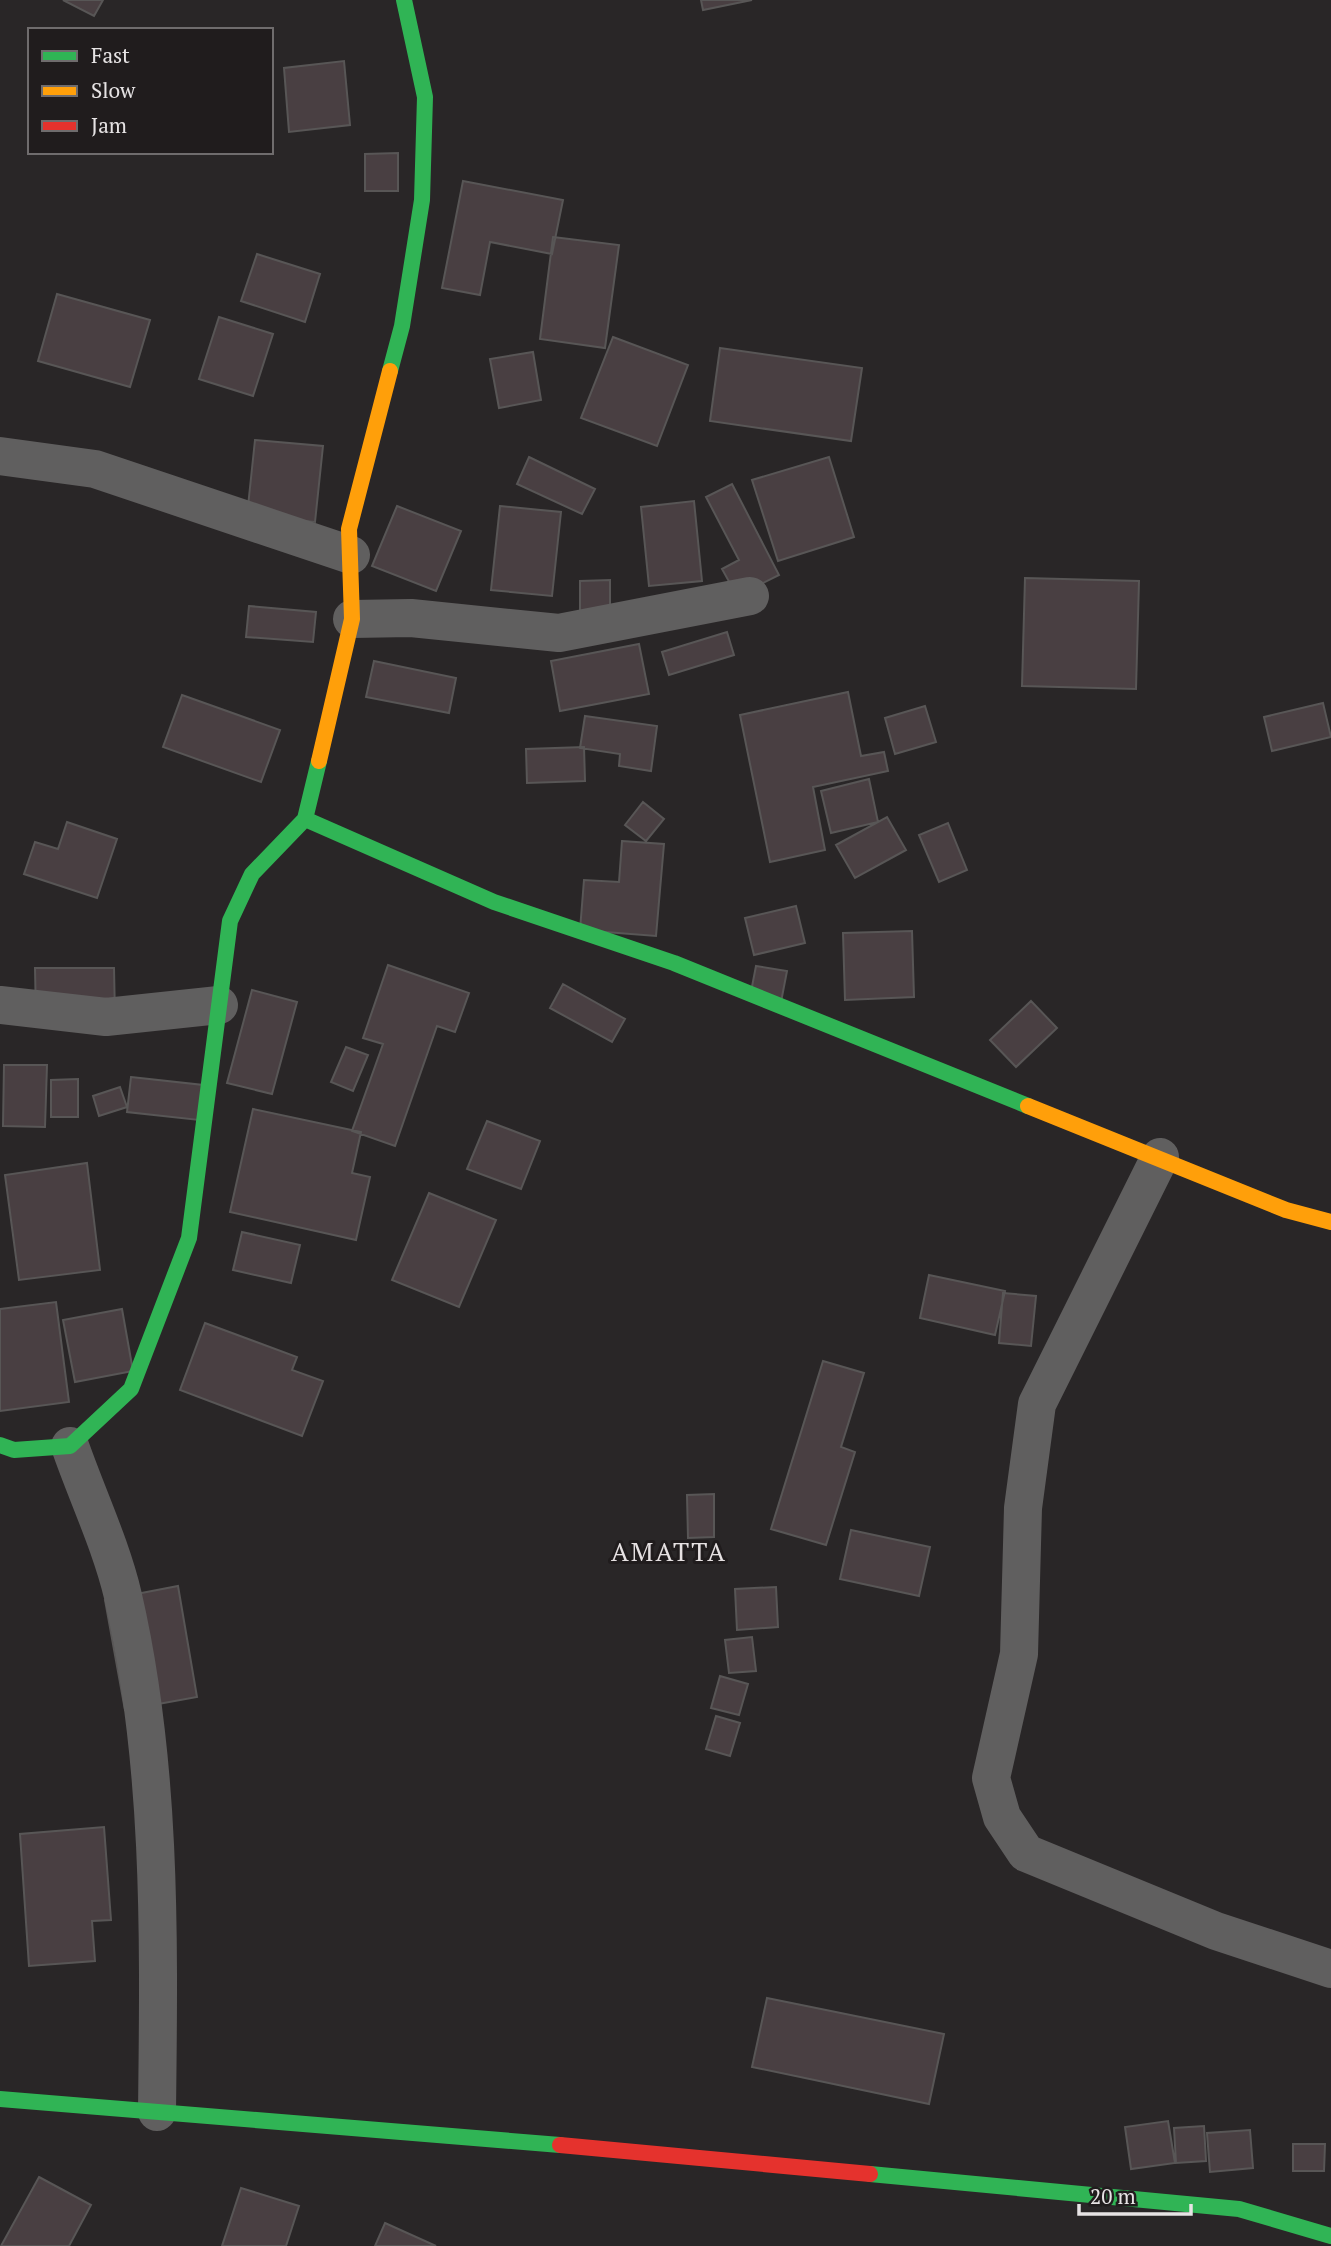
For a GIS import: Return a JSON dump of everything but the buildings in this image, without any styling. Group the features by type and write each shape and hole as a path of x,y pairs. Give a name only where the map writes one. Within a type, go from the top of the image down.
{"street":[{"path":"0,1445 14,1450 70,1446 131,1389 189,1238 230,921 252,874 305,819 352,619 349,529 402,326 422,200 425,97 404,0"},
{"path":"0,456 95,469 351,555"},
{"path":"352,619 411,618 559,633 750,596"},
{"path":"305,819 494,902 674,963 1286,1210 1331,1222"},
{"path":"0,1005 106,1017 219,1004"},
{"path":"1160,1157 1037,1404 1024,1508 1019,1654 991,1778 1002,1817 1026,1853 1216,1931 1331,1969"},
{"path":"70,1446 122,1594 148,1750 159,1902 157,2112"},
{"path":"0,2099 522,2141 1239,2209 1331,2236"}],"traffic: fast":[{"path":"390,371 402,326 422,200 425,97 404,0"},
{"path":"0,1445 14,1450 70,1446 131,1389 189,1238 230,921 252,874 305,819 319,761"},
{"path":"305,819 494,902 674,963 1028,1106"},
{"path":"0,2099 560,2145"},
{"path":"870,2174 1239,2209 1331,2236"}],"traffic: slow":[{"path":"319,761 352,619 349,529 390,371"},
{"path":"1028,1106 1286,1210 1331,1222"}],"traffic: jam":[{"path":"560,2145 870,2174"}],"district":[{"name":"AMATTA","path":"669,1551"}]}
